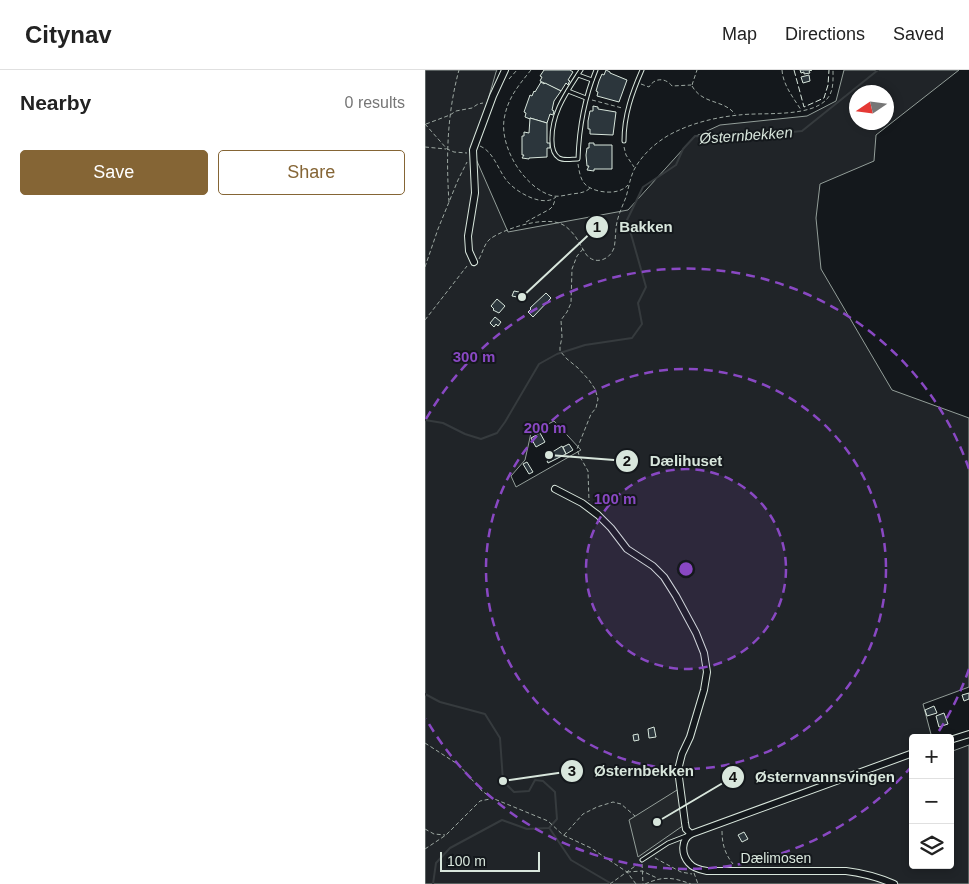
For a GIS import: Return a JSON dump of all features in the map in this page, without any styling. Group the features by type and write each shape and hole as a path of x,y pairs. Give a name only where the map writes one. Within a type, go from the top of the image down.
{"street":[{"path":"474,262 469,250 468,236 475,193 473,153 493,96 505,70"},
{"name":"Dælimosen","path":"555,489 590,509 605,522 627,548 653,566 664,577 696,633 704,652 707,672 704,690 678,770 685,823 689,835 683,843 683,850 689,864 696,869 707,871 862,872 893,884"},
{"path":"954,739 969,734"},
{"path":"689,835 722,821 909,754"}],"lane":[{"path":"581,70 557,110 553,123 552,147 555,155 560,158 578,159 586,98 596,70"},
{"path":"624,141 625,123 631,96 642,70"},
{"path":"578,75 592,80"},
{"path":"568,91 586,98"},
{"path":"642,860 668,842 689,835"}],"path":[{"path":"449,203 447,149 453,94 459,70"},
{"path":"531,70 515,90 505,118 505,139 512,158 529,181 550,195 556,196 582,192 590,188"},
{"path":"691,85 697,70"},
{"path":"783,70 785,85 802,110"},
{"path":"524,224 559,222 572,232 589,258 595,260 604,259 612,253 618,214 635,168 651,148 673,133 700,123 736,115 782,113 814,106 827,98 832,88 833,70"},
{"path":"646,86 649,87 653,82 661,80 673,86 691,85"},
{"path":"691,85 706,100 728,107 736,115"},
{"path":"447,149 425,124 456,111 472,108 493,96"},
{"path":"591,100 628,109"},
{"path":"624,141 626,155 635,168"},
{"path":"475,145 484,148 488,152 507,181 517,190 539,200 555,199"},
{"path":"425,147 473,153"},
{"path":"425,267 463,168 473,153"},
{"path":"578,167 582,182 590,188 605,192 616,192 629,185"},
{"path":"425,320 465,268 479,258 489,240 550,210 555,204 556,196"},
{"path":"583,249 577,256 572,268 571,303 561,320 562,337 560,347 564,356 583,372 595,389 598,399 597,408 591,414 577,449 588,471 590,509"},
{"path":"425,743 459,765 482,791 492,798 548,821 563,835 591,848 627,872 636,884"},
{"path":"425,849 446,835 480,801 492,798"},
{"path":"563,835 583,814 613,802 621,804 635,816"},
{"path":"722,821 723,845 727,855 738,871"},
{"path":"425,829 434,834 446,835"},
{"path":"651,855 681,872 694,874 707,871"},
{"path":"610,884 642,860"},
{"path":"642,860 644,884 658,878 667,878 691,884"},
{"path":"627,872 642,871 658,878"}],"shaded area":[{"path":"425,70 497,70 473,152 508,232 628,210 694,137 720,125 807,116 836,101 844,70 959,70 894,121 894,85 849,85 849,130 882,130 876,135 874,161 820,184 816,218 821,269 892,390 969,418 969,687 923,704 931,734 909,734 909,869 954,869 954,751 969,745 969,884 425,884","holes":["554,421 581,450 516,487 511,476 525,460 531,433"]},
{"path":"677,790 681,801 684,825 638,857 629,820"}],"building":[{"path":"544,70 570,70 573,72 568,80 570,81 568,85 566,83 561,91 540,81 542,77 540,76"},
{"path":"606,70 627,80 619,102 597,96 598,92 596,91 599,81"},
{"path":"800,70 812,70 809,71 810,73 804,74"},
{"path":"809,75 810,81 803,83 801,77"},
{"path":"541,82 561,91 554,101 553,115 550,114 547,123 525,117 526,113 524,112 530,95 532,96"},
{"path":"593,106 598,107 598,109 616,112 613,135 590,134 588,121 590,111 593,111"},
{"path":"530,118 547,123 547,143 550,143 550,148 547,148 547,157 522,158 524,155 522,155 522,136 524,136 524,132 529,133"},
{"path":"589,143 594,143 594,145 612,145 612,169 587,170 589,166 587,166 586,155"},
{"path":"514,291 519,292 517,297 512,296"},
{"path":"546,293 551,298 533,317 528,312 530,308"},
{"path":"497,299 505,306 499,313 493,310 491,306"},
{"path":"495,317 501,322 498,326 496,324 494,327 490,323"},
{"path":"540,433 545,442 536,447 531,438"},
{"path":"569,444 573,450 566,454 563,447"},
{"path":"562,446 566,454 548,463 547,461 549,460 546,456"},
{"path":"527,462 533,472 529,474 523,464"},
{"path":"969,693 969,699 964,701 962,695"},
{"path":"934,706 937,713 927,716 925,710"},
{"path":"944,713 948,724 939,727 936,716"},
{"path":"654,727 656,737 649,738 648,729"},
{"path":"638,734 639,740 634,741 633,735"},
{"path":"744,832 748,839 742,842 738,835"}],"waterway":[{"name":"Østernbekken","path":"425,420 443,423 465,434 481,439 497,433 539,364 557,354 585,345 632,338 642,324 638,303 646,287 627,220 643,187 676,165 683,149 695,136 731,138 802,131 878,70"},
{"name":"Østernbekken","path":"425,694 440,702 485,714 500,738 503,781 514,792 529,791 535,780 543,781 555,792 557,819 549,828 527,829 502,820 450,848 436,863 433,884"},
{"path":"550,829 571,860 612,884"}],"fence":[{"path":"794,70 804,107 824,98 828,85 829,70"}],"place":[{"name":"Bakken","path":"522,297"},
{"name":"Dælihuset","path":"549,455"},
{"name":"Østernbekken","path":"503,781"},
{"name":"Østernvannsvingen","path":"657,822"}]}
